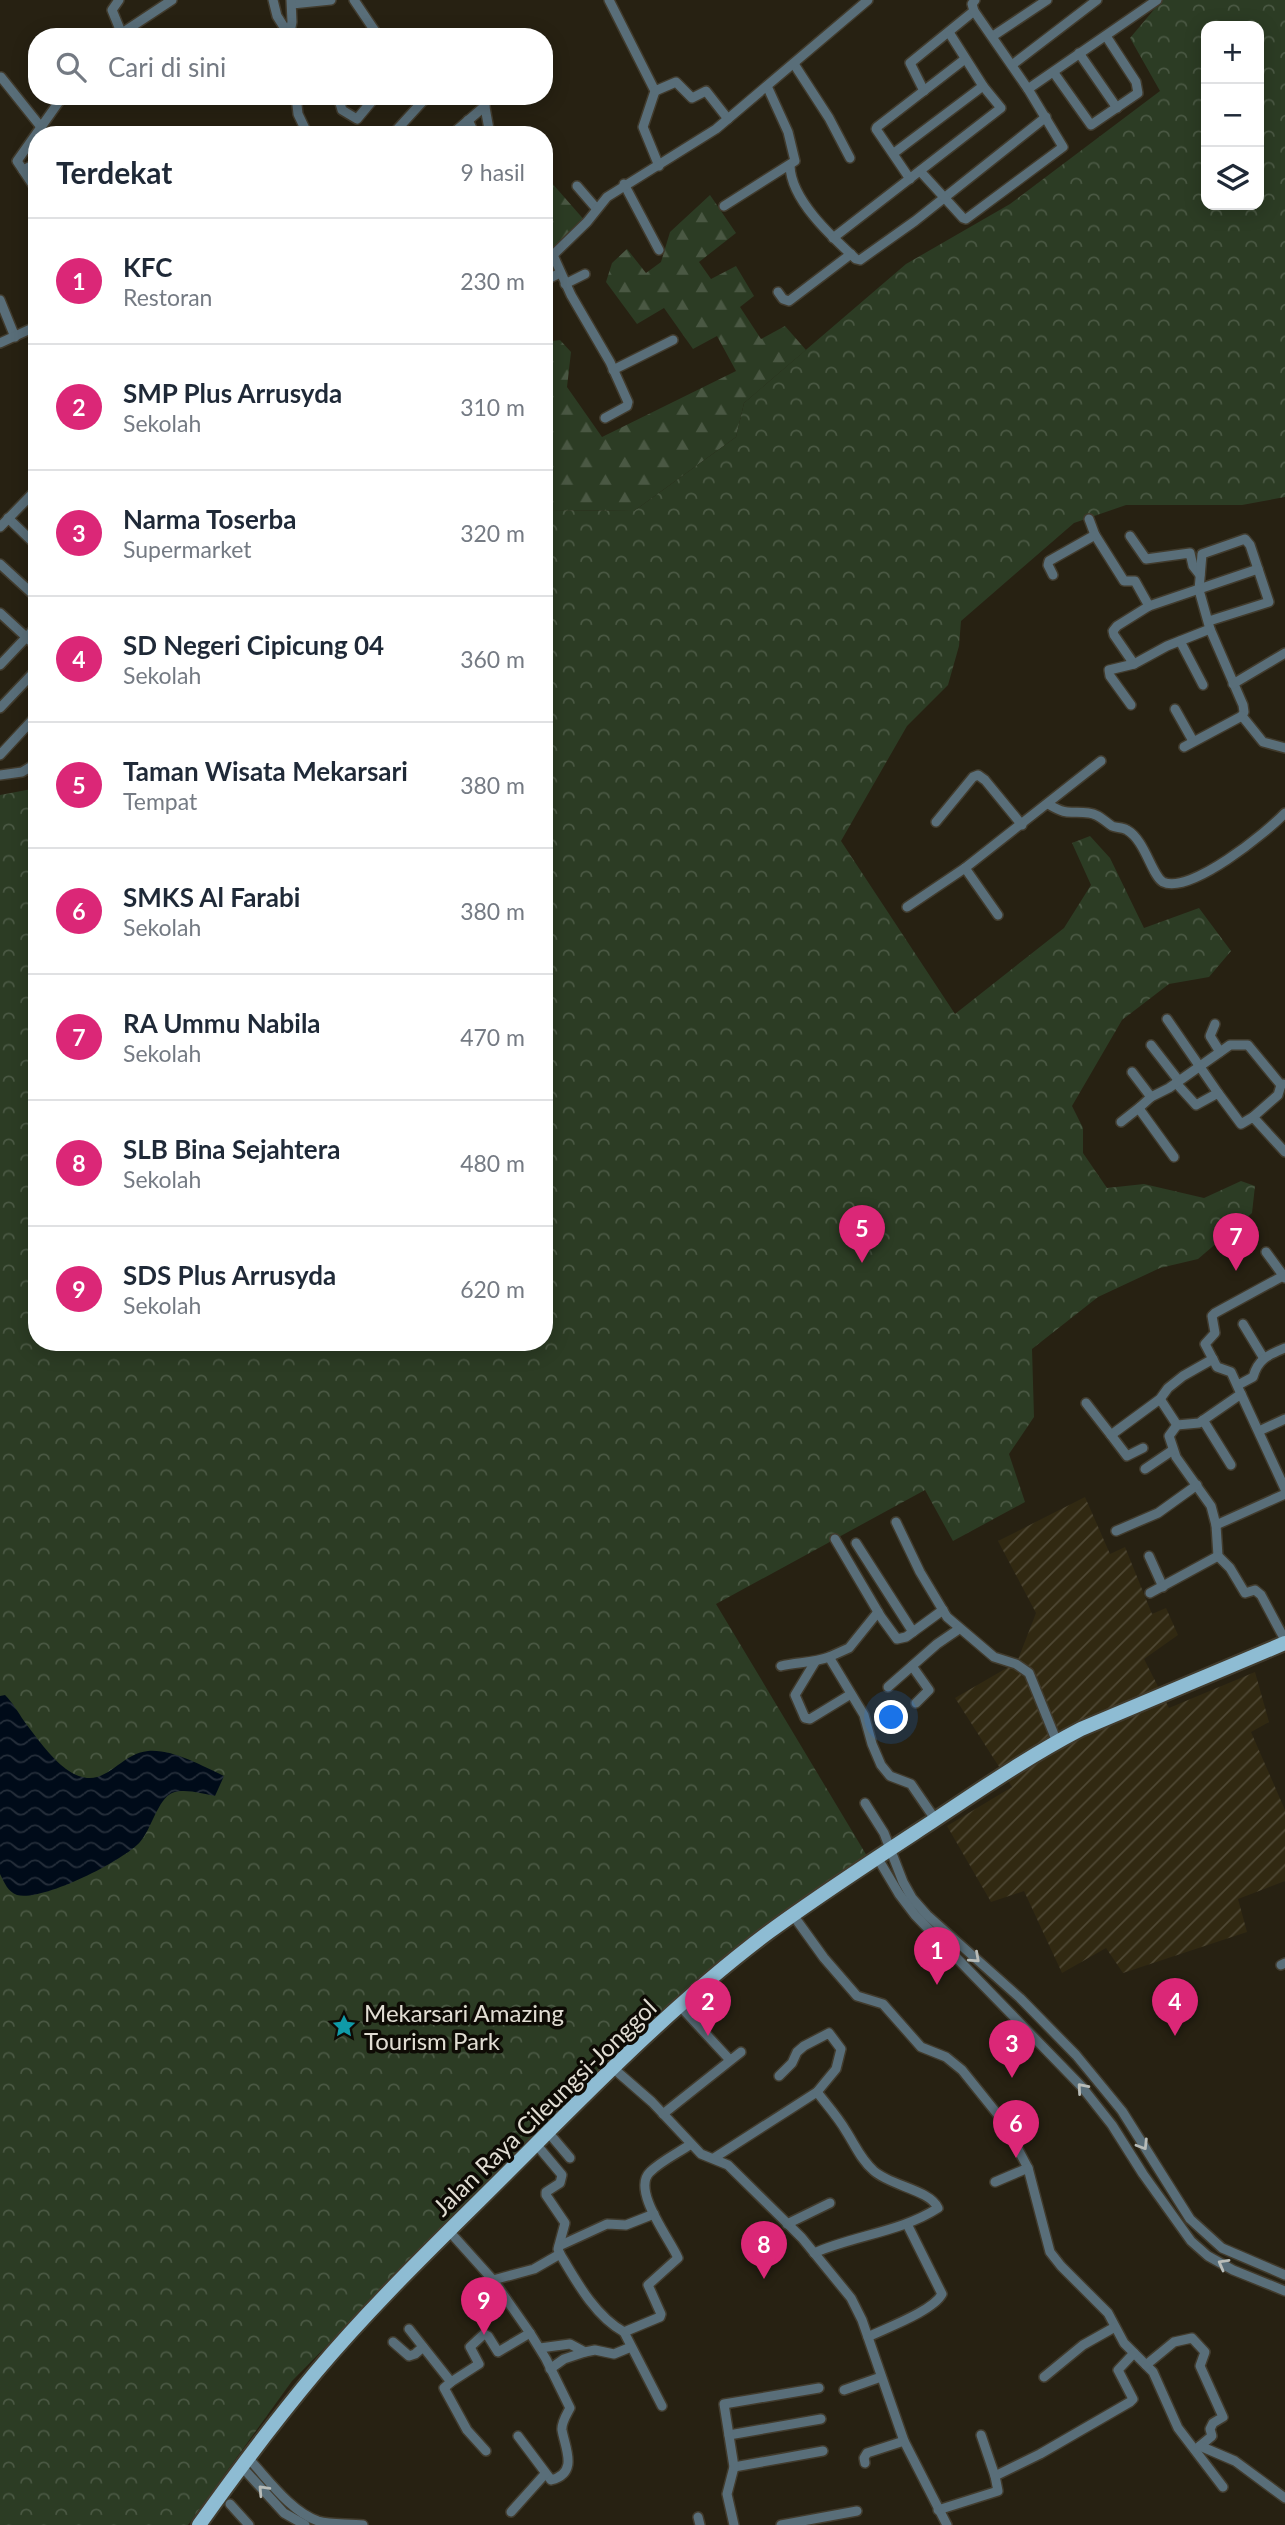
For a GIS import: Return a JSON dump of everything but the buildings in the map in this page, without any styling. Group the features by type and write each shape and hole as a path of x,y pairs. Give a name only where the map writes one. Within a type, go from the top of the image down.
{"main road":[{"name":"Jalan Raya Cileungsi-Jonggol","path":"201,2524 317,2372 449,2231 613,2068 680,2006 768,1933 877,1857 1057,1742 1081,1729 1285,1642"}],"street":[{"path":"119,0 112,10 120,28"},
{"path":"133,28 172,0"},
{"path":"273,0 277,16 284,28"},
{"path":"291,28 291,2 331,0"},
{"path":"354,0 373,28"},
{"path":"609,0 655,91 643,127 659,166"},
{"path":"605,418 628,404 613,370 565,284 553,255 587,222 596,208 624,184 659,166 727,120 868,0"},
{"path":"920,171 966,219 1062,149 1063,144 1028,89 974,11 971,5 975,0"},
{"path":"993,36 1046,0"},
{"path":"1012,65 1096,0"},
{"path":"1028,89 1157,0"},
{"path":"924,91 910,63 950,34 974,11"},
{"path":"834,238 999,110 1000,106 983,86 950,34"},
{"path":"1054,73 1090,124 1095,124 1138,91 1136,82 1106,36"},
{"path":"1079,53 1117,108"},
{"path":"910,178 876,130 877,127 965,59"},
{"path":"794,64 829,118 850,158"},
{"path":"1,78 40,126"},
{"path":"655,91 676,82 692,97 706,91 727,120"},
{"path":"724,206 796,161 794,150 767,86"},
{"path":"894,153 983,86"},
{"path":"42,126 57,105"},
{"path":"297,105 303,126"},
{"path":"341,105 342,110 357,119 369,105"},
{"path":"400,126 418,105"},
{"path":"461,126 481,105"},
{"path":"485,105 488,126"},
{"path":"790,166 790,177 797,191 834,238 857,260 915,221 1045,117"},
{"path":"468,120 470,126"},
{"path":"28,145 17,161 28,178"},
{"path":"23,170 28,168"},
{"path":"624,184 659,250"},
{"path":"577,186 596,208"},
{"path":"778,292 783,299 789,301 850,254"},
{"path":"553,276 560,273"},
{"path":"565,284 586,274"},
{"path":"0,300 15,337"},
{"path":"0,344 28,330"},
{"path":"613,370 673,340"},
{"path":"0,527 28,498"},
{"path":"8,518 28,534"},
{"path":"1088,519 1124,581 1135,581 1149,606"},
{"path":"1053,575 1049,561 1095,535"},
{"path":"1130,536 1146,559 1189,552 1193,566 1200,575"},
{"path":"1130,705 1109,671 1134,664 1210,625 1269,602 1250,545 1241,539 1202,554 1199,590 1210,625 1244,712 1242,716 1184,747"},
{"path":"0,564 28,590"},
{"path":"1134,664 1113,631 1125,620 1149,606 1258,569"},
{"path":"0,664 26,637 1,615"},
{"path":"1180,641 1203,685"},
{"path":"1233,684 1285,653"},
{"path":"0,708 28,678"},
{"path":"1175,709 1193,741"},
{"path":"1242,716 1263,742 1285,748"},
{"path":"0,755 28,725"},
{"path":"907,907 965,868 1101,761"},
{"path":"0,775 22,772 28,768"},
{"path":"936,822 973,777 978,775 1021,825"},
{"path":"1048,804 1067,814 1096,815 1113,827 1129,831 1145,850 1160,879 1166,883 1193,878 1219,865 1263,835 1285,813"},
{"path":"965,868 998,915"},
{"path":"1121,1122 1151,1097 1177,1082 1199,1067 1230,1045 1248,1045 1283,1084 1278,1095 1253,1117 1238,1125 1218,1093 1199,1067 1167,1019"},
{"path":"1215,1024 1210,1036 1220,1052"},
{"path":"1151,1045 1196,1105 1218,1093"},
{"path":"1132,1072 1151,1097"},
{"path":"1140,1107 1174,1157"},
{"path":"1253,1117 1285,1152"},
{"path":"1216,1525 1285,1492 1229,1370 1217,1367 1205,1344 1215,1333 1211,1323 1215,1312 1284,1277 1266,1252"},
{"path":"1242,1324 1263,1357"},
{"path":"1177,1425 1189,1426 1203,1420 1251,1378 1263,1357 1285,1348"},
{"path":"1111,1435 1160,1399 1168,1388 1183,1376 1213,1359"},
{"path":"1160,1399 1177,1425"},
{"path":"1086,1403 1127,1456 1143,1448"},
{"path":"1259,1431 1285,1419"},
{"path":"1203,1420 1231,1465"},
{"path":"1177,1425 1169,1436 1173,1450 1210,1506 1216,1525 1218,1556 1230,1568 1245,1592 1255,1590 1261,1595 1285,1642"},
{"path":"1145,1469 1173,1450"},
{"path":"1116,1531 1158,1513 1197,1485"},
{"path":"896,1522 920,1573 943,1610 959,1629 993,1657 1016,1664 1029,1673 1057,1742"},
{"path":"835,1539 897,1639 913,1632 943,1610"},
{"path":"856,1543 913,1632"},
{"path":"1149,1556 1163,1587"},
{"path":"1150,1593 1218,1556"},
{"path":"781,1667 795,1662 815,1662 849,1648 878,1612"},
{"path":"888,1687 959,1629"},
{"path":"830,1657 864,1715 881,1765 890,1776 911,1784 935,1819"},
{"path":"815,1662 795,1695 804,1718 810,1719 851,1694"},
{"path":"912,1666 929,1690 916,1703"},
{"path":"865,1803 890,1849 903,1882 922,1910 1014,1993 1076,2055 1115,2102 1190,2219 1222,2248 1285,2275"},
{"path":"877,1857 915,1915 1089,2096 1191,2241 1208,2256 1233,2270 1285,2291"},
{"path":"793,1915 832,1968 857,1996 883,2004 921,2047 946,2057 968,2076 1003,2121 1028,2168 1050,2252 1108,2313 1124,2343 1154,2374 1178,2428 1198,2448 1239,2463 1285,2498"},
{"path":"1003,2004 1014,1993"},
{"path":"680,2006 730,2060"},
{"path":"714,2158 817,2092 836,2069 840,2058 841,2049 832,2034 804,2046 779,2076"},
{"path":"663,2114 741,2052"},
{"path":"613,2068 701,2154 728,2165 814,2253 851,2298 868,2337 904,2441 947,2525"},
{"path":"814,2253 842,2241 907,2224 937,2210 938,2206 932,2199 889,2182 874,2172 864,2162 846,2130 817,2092"},
{"path":"548,2132 570,2158"},
{"path":"536,2144 562,2175 560,2183 546,2192 565,2223 559,2250 591,2302 624,2332 662,2406"},
{"path":"624,2332 660,2317 660,2310 648,2285 678,2258 645,2195 644,2183 647,2176 691,2144"},
{"path":"995,2182 1028,2168"},
{"path":"787,2224 830,2203"},
{"path":"493,2280 534,2269 559,2250 607,2224 621,2226 654,2214"},
{"path":"868,2337 930,2306 942,2294 907,2224"},
{"path":"449,2231 493,2280 530,2333 570,2408 562,2427 568,2444 569,2460 564,2472 551,2480 517,2436"},
{"path":"481,2316 506,2299"},
{"path":"1044,2377 1083,2345 1115,2327"},
{"path":"409,2329 451,2382"},
{"path":"486,2451 460,2420 444,2388 479,2364 470,2347 484,2334 498,2353 530,2333"},
{"path":"1146,2365 1174,2342 1192,2338 1205,2352 1200,2366 1223,2417 1213,2423 1210,2429 1212,2435 1198,2448"},
{"path":"393,2342 409,2356 423,2347"},
{"path":"540,2348 570,2344 585,2351"},
{"path":"551,2369 565,2359 585,2351 614,2354 631,2347"},
{"path":"995,2476 1040,2454 1130,2402 1133,2399 1118,2370 1134,2353"},
{"path":"844,2390 881,2377"},
{"path":"734,2525 727,2494 734,2467 724,2404 819,2388"},
{"path":"729,2435 821,2419"},
{"path":"938,2510 996,2493 998,2487 981,2435"},
{"path":"865,2463 867,2453 904,2441"},
{"path":"1198,2448 1201,2461 1223,2487"},
{"path":"734,2467 823,2451"},
{"path":"245,2463 284,2513 305,2525"},
{"path":"245,2463 291,2504 310,2517 320,2522 363,2525"},
{"path":"511,2512 545,2474"},
{"path":"230,2504 249,2525"},
{"path":"781,2525 857,2511"}],"shaded area":[{"path":"1085,1497 1110,1554 1125,1547 1152,1614 1166,1608 1178,1635 1144,1659 1169,1708 1255,1672 1269,1722 1251,1732 1285,1810 1285,1881 1238,1899 1247,1932 1123,1973 1106,1948 1062,1973 1024,1891 991,1902 947,1826 1012,1787 955,1698 1017,1662 1036,1613 998,1541"}],"green space":[{"path":"1162,0 1285,0 1285,497 1242,505 1126,505 1074,523 961,621 959,646 948,685 907,726 841,841 955,1014 1064,928 1091,885 1072,843 1090,836 1110,858 1144,928 1199,908 1231,951 1209,977 1169,984 1122,1020 1072,1106 1083,1128 1083,1153 1107,1188 1144,1184 1204,1198 1241,1181 1255,1186 1252,1213 1198,1259 1160,1268 1098,1297 1032,1349 1034,1417 1009,1454 1025,1502 953,1541 925,1490 716,1604 867,1856 811,1896 632,2036 292,2381 188,2525 0,2525 0,795 28,790 28,1351 553,1351 553,510 634,511 736,437 744,403 906,264 1010,204 1160,91 1130,38"},
{"path":"553,184 586,222 580,234 553,252"},
{"path":"710,195 736,233 699,262 711,279 736,266 754,296 740,307 761,339 785,326 806,350 744,403 736,437 634,511 553,510 553,341 560,340 571,352 567,387 602,437 736,371 717,336 693,349 664,308 637,324 606,282 612,263 627,249 646,273 661,262 670,232"}],"water":[{"path":"5,1695 49,1753 66,1769 79,1776 100,1776 137,1754 158,1751 177,1755 224,1776 215,1796 183,1791 167,1796 140,1842 100,1869 44,1892 29,1896 14,1894 0,1874 0,1696"}],"place":[{"name":"Taman Wisata Mekarsari","path":"862,1263"},
{"name":"RA Ummu Nabila","path":"1236,1271"},
{"name":"KFC","path":"937,1985"},
{"name":"Mekarsari Amazing Tourism Park","path":"344,2026"},
{"name":"SMP Plus Arrusyda","path":"708,2036"},
{"name":"SD Negeri Cipicung 04","path":"1175,2036"},
{"name":"Narma Toserba","path":"1012,2078"},
{"name":"SMKS Al Farabi","path":"1016,2158"},
{"name":"SLB Bina Sejahtera","path":"764,2279"},
{"name":"SDS Plus Arrusyda","path":"484,2335"}]}
